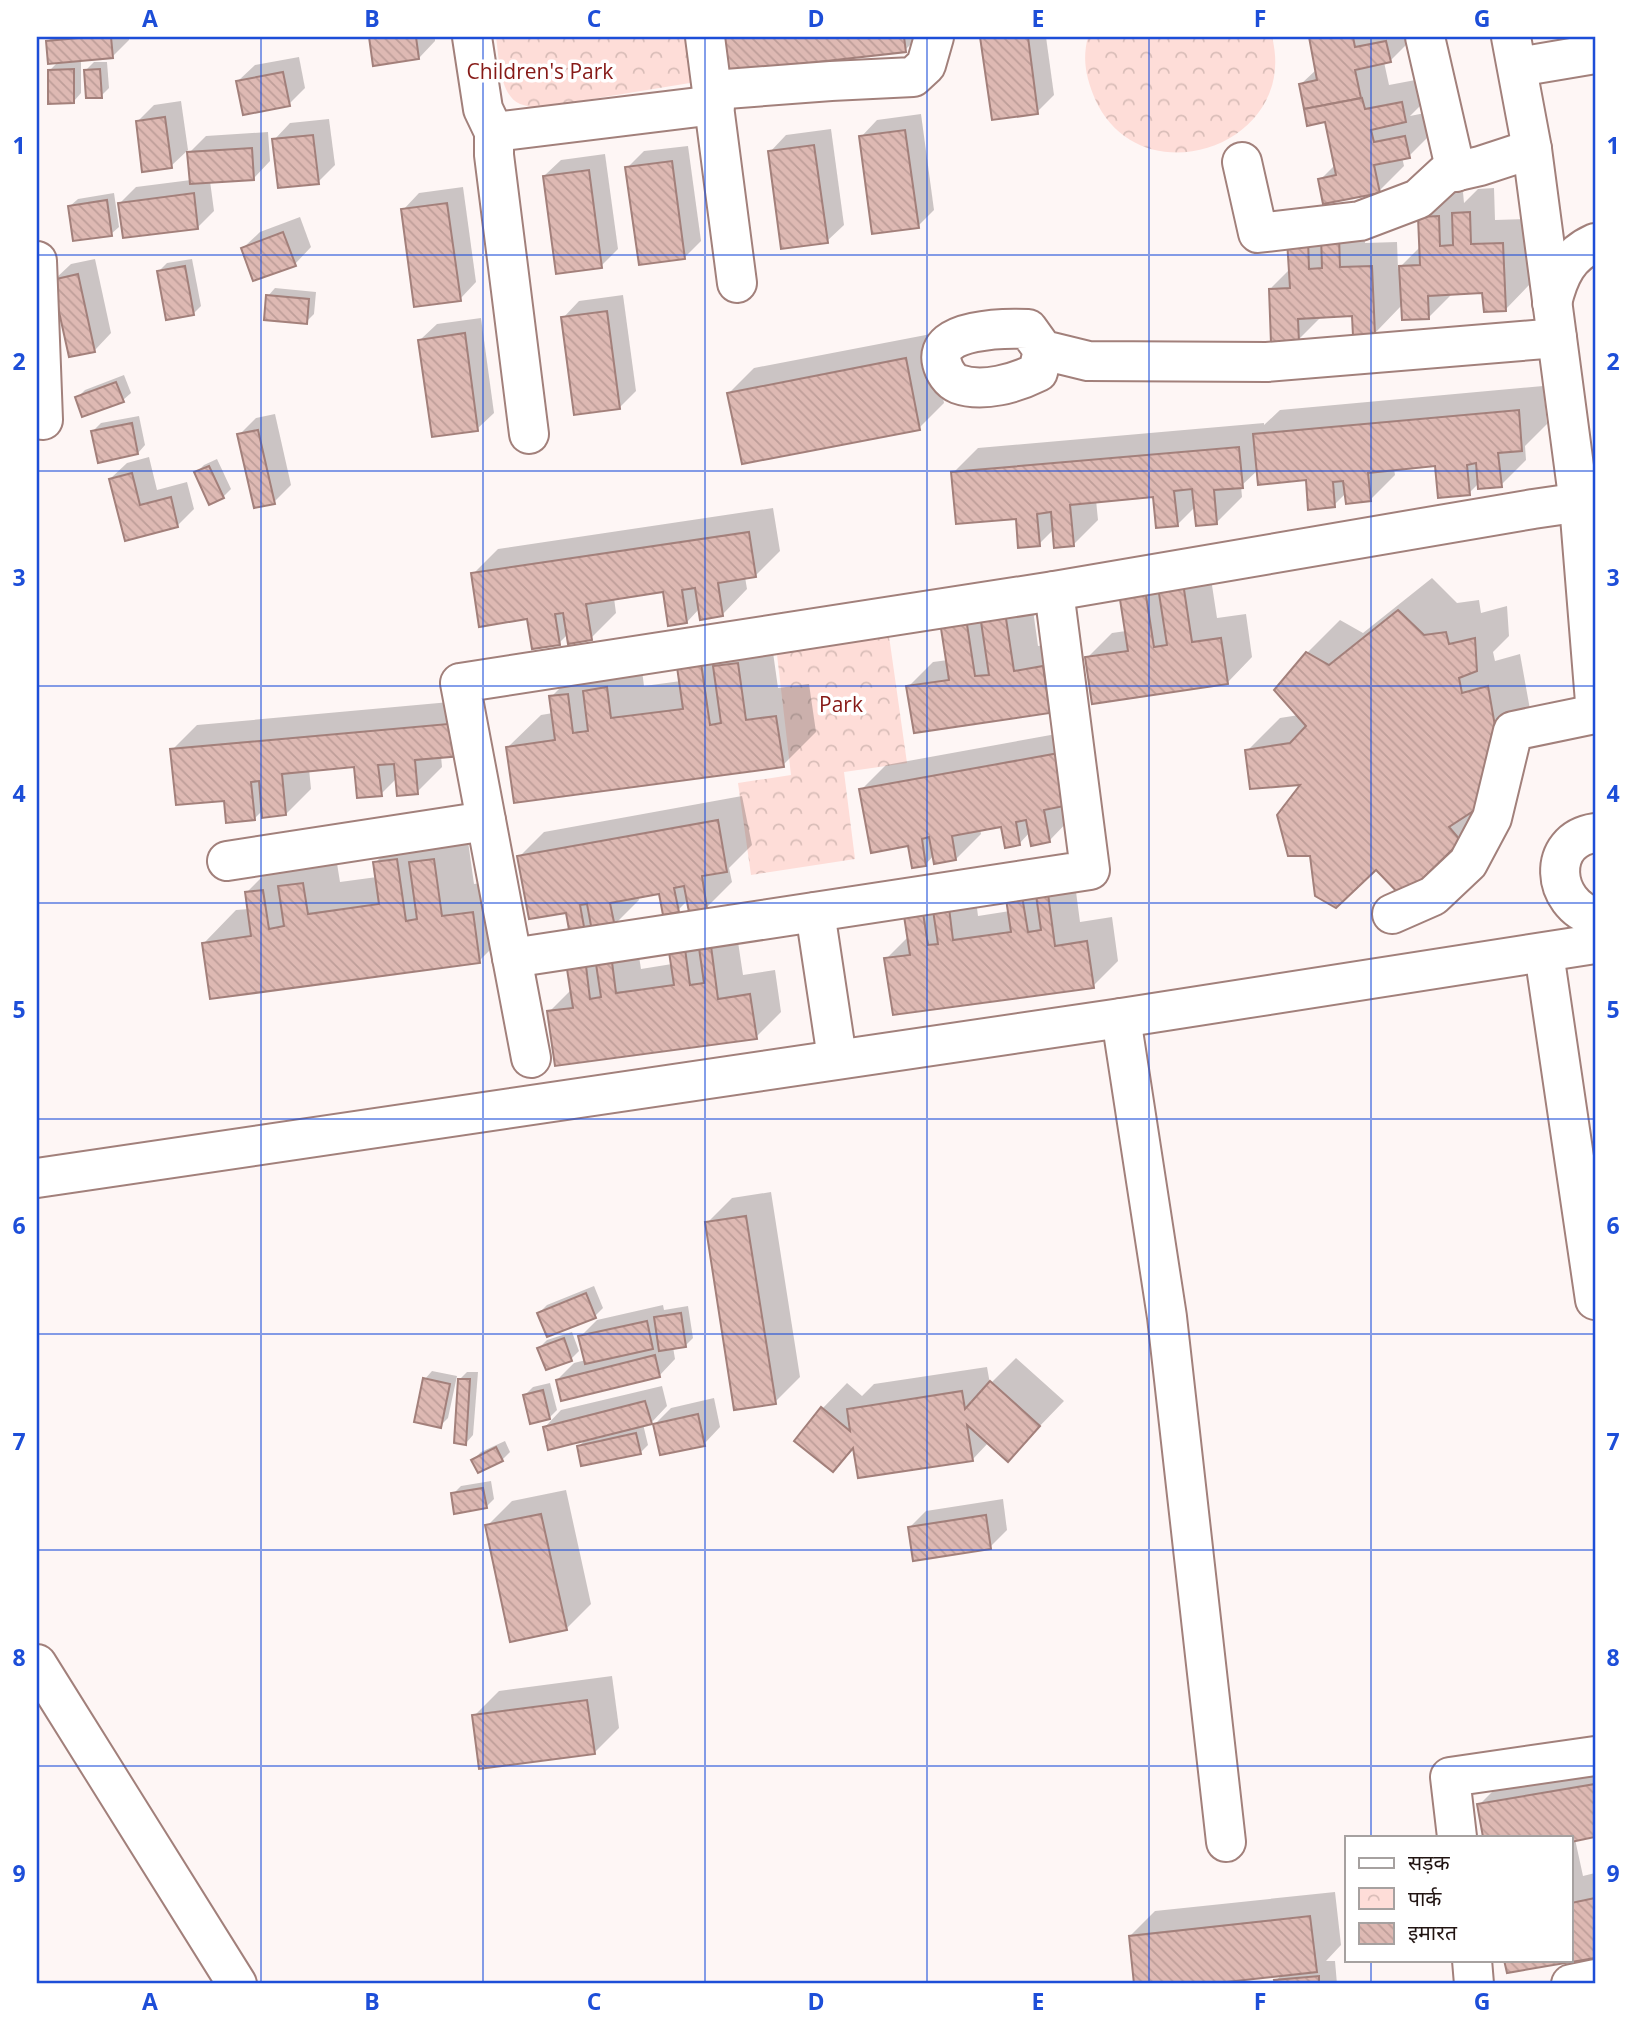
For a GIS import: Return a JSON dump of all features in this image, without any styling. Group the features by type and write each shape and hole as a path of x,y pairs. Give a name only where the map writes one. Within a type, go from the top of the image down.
{"street":[{"path":"472,37 483,109 494,132 494,155 529,434"},
{"path":"705,37 737,283"},
{"path":"494,132 831,81 914,77 926,65 934,37"},
{"path":"1425,37 1456,172"},
{"path":"1595,54 1514,52 1532,149 1555,320 1587,502 1595,702"},
{"path":"1242,162 1258,233 1360,221 1418,199 1445,174 1532,149"},
{"path":"1555,320 1557,283 1565,266 1576,254 1595,243"},
{"path":"37,261 43,420"},
{"path":"1043,350 1088,361 1267,362 1555,320"},
{"path":"531,1058 460,683 1055,591 1587,502"},
{"path":"512,958 1090,870 1055,591"},
{"path":"1392,914 1433,895 1468,863 1492,818 1513,731 1595,714"},
{"path":"227,861 486,821"},
{"path":"1536,953 1573,938 1595,917 1583,913 1565,895 1560,871 1569,848 1578,839 1595,832"},
{"path":"815,912 837,1058"},
{"path":"37,1178 1121,1018 1595,944"},
{"path":"1536,953 1595,1300"},
{"path":"1121,1018 1167,1317 1226,1842"},
{"path":"37,1664 237,1984"},
{"path":"1457,1836 1450,1777 1595,1756"},
{"path":"1472,1962 1474,1984"},
{"path":"1571,1984 1595,1979"}],"green space":[{"name":"Children's Park","path":"496,37 689,37 696,82 537,108 526,106 513,99 504,84"},
{"path":"1088,37 1272,37 1274,75 1262,107 1240,131 1211,147 1178,153 1146,147 1117,130 1095,99 1086,68"},
{"name":"Park","path":"888,629 907,763 844,772 855,859 751,875 738,783 791,775 776,646"}],"building":[{"path":"111,37 113,58 48,64 46,41"},
{"path":"369,37 416,37 419,59 373,66"},
{"path":"724,37 904,37 906,52 728,72"},
{"path":"980,37 1028,37 1038,114 992,120"},
{"path":"1309,37 1353,37 1355,47 1386,41 1391,62 1355,70 1361,98 1304,109 1299,84 1317,80"},
{"path":"74,69 74,103 48,104 48,70"},
{"path":"100,69 102,98 86,98 84,70"},
{"path":"283,72 290,106 243,115 236,81"},
{"path":"1362,98 1365,109 1402,102 1406,122 1371,130 1374,142 1405,136 1410,158 1374,165 1380,193 1323,204 1318,179 1336,175 1325,122 1307,126 1304,109"},
{"path":"165,117 172,168 142,172 136,121"},
{"path":"905,130 919,228 872,234 859,136"},
{"path":"313,135 319,184 278,188 272,139"},
{"path":"814,145 828,243 781,249 768,151"},
{"path":"252,148 254,180 190,184 187,152"},
{"path":"672,161 685,259 639,265 625,167"},
{"path":"589,170 602,268 556,274 543,176"},
{"path":"194,193 198,229 123,238 118,203"},
{"path":"107,200 112,236 73,241 68,206"},
{"path":"447,203 461,301 414,307 401,209"},
{"path":"1470,212 1471,244 1503,243 1506,311 1484,312 1482,293 1428,296 1429,319 1402,320 1399,266 1420,265 1418,217 1439,216 1440,246 1453,245 1452,213"},
{"path":"283,232 296,266 253,281 241,248"},
{"path":"1321,236 1339,236 1340,267 1372,266 1375,335 1353,336 1352,316 1298,319 1299,342 1271,343 1269,289 1290,288 1287,240 1308,239 1309,269 1322,268"},
{"path":"185,266 194,315 166,320 157,271"},
{"path":"78,274 95,352 69,357 52,280"},
{"path":"266,295 309,299 307,324 264,320"},
{"path":"607,311 620,409 574,415 561,317"},
{"path":"465,333 478,431 432,437 418,340"},
{"path":"906,358 920,430 742,464 727,393"},
{"path":"116,382 124,402 82,417 75,397"},
{"path":"1519,410 1522,451 1498,453 1502,487 1478,489 1476,463 1467,465 1470,495 1438,498 1435,466 1368,473 1371,501 1346,504 1343,481 1333,482 1335,507 1308,510 1306,480 1258,485 1253,434"},
{"path":"132,423 138,454 98,463 91,431"},
{"path":"258,430 275,504 254,508 237,434"},
{"path":"1239,447 1243,488 1214,490 1217,524 1196,526 1192,489 1174,491 1178,526 1156,528 1153,497 1070,505 1074,546 1054,548 1051,512 1037,514 1040,546 1018,548 1016,519 956,524 951,472"},
{"path":"209,466 224,498 209,505 194,472"},
{"path":"132,473 140,505 171,497 178,527 125,541 109,479"},
{"path":"749,532 756,577 718,583 723,616 700,620 695,588 682,590 687,623 668,626 663,592 586,604 592,640 568,644 563,613 555,614 560,645 532,649 527,619 479,627 471,573"},
{"path":"1183,583 1192,642 1221,638 1228,684 1092,704 1085,657 1128,651 1119,593 1145,589 1154,647 1167,645 1158,587"},
{"path":"1398,610 1424,635 1446,632 1449,644 1475,638 1477,671 1459,678 1462,693 1488,686 1499,749 1484,804 1449,827 1461,841 1403,898 1376,870 1336,908 1315,896 1310,856 1288,856 1277,815 1300,785 1250,789 1245,750 1290,743 1306,726 1274,690 1306,652 1329,665"},
{"path":"1005,612 1014,671 1043,666 1050,713 914,733 906,686 949,680 940,622 966,618 975,676 989,675 980,615"},
{"path":"701,663 710,725 721,723 713,666 738,663 746,720 776,716 784,767 514,803 506,747 555,740 549,696 568,694 573,733 588,731 583,691 607,687 611,718 683,709 677,667"},
{"path":"459,723 462,756 415,760 418,794 397,796 394,764 378,765 382,796 357,798 354,767 282,774 286,815 262,818 259,781 251,782 255,820 226,823 224,801 176,805 170,749"},
{"path":"1059,753 1069,805 1044,810 1050,842 1031,846 1026,820 1016,822 1020,845 1005,848 1001,827 952,836 956,860 934,864 929,837 922,839 926,866 912,868 908,846 871,853 859,789"},
{"path":"718,820 727,872 702,876 707,909 689,912 684,886 674,888 679,912 663,915 659,894 610,903 615,927 592,931 587,904 580,905 585,932 570,935 566,913 529,919 517,856"},
{"path":"397,859 406,921 417,919 409,862 434,859 442,916 473,912 480,963 210,999 202,943 251,936 245,892 263,890 269,929 284,926 278,886 303,883 308,914 379,904 373,862"},
{"path":"1048,894 1055,946 1087,941 1094,988 893,1015 884,958 910,955 904,916 923,913 928,945 938,944 933,910 949,908 953,940 1011,932 1006,899 1022,896 1028,932 1041,930 1036,895"},
{"path":"711,946 718,999 750,994 757,1039 555,1066 547,1011 573,1008 567,969 586,966 590,999 601,997 596,964 612,962 616,993 674,985 669,952 685,949 690,985 704,983 699,948"},
{"path":"746,1216 776,1404 734,1410 705,1222"},
{"path":"586,1293 596,1318 547,1337 537,1313"},
{"path":"681,1313 686,1347 659,1351 654,1317"},
{"path":"647,1321 653,1349 585,1364 578,1336"},
{"path":"564,1338 572,1361 546,1370 537,1348"},
{"path":"655,1355 660,1377 561,1401 556,1380"},
{"path":"423,1378 450,1384 441,1428 414,1422"},
{"path":"458,1379 470,1379 466,1445 454,1443"},
{"path":"990,1381 1040,1426 1008,1462 967,1425 973,1461 858,1478 853,1448 833,1472 794,1441 821,1407 850,1431 847,1409 962,1391 965,1409"},
{"path":"543,1390 550,1419 530,1424 523,1395"},
{"path":"645,1401 652,1424 548,1450 543,1427"},
{"path":"698,1414 705,1446 660,1455 653,1424"},
{"path":"636,1433 641,1454 581,1466 577,1446"},
{"path":"496,1447 503,1461 478,1473 471,1460"},
{"path":"483,1488 487,1508 454,1514 451,1493"},
{"path":"541,1514 567,1630 510,1642 485,1525"},
{"path":"986,1515 991,1549 913,1561 908,1527"},
{"path":"587,1700 595,1754 479,1769 472,1715"},
{"path":"1595,1784 1595,1837 1572,1842 1572,1836 1483,1836 1477,1804"},
{"path":"1595,1898 1595,1958 1572,1962 1572,1903"},
{"path":"1310,1916 1317,1972 1208,1984 1134,1984 1129,1936"},
{"path":"1504,1962 1572,1962 1507,1973"},
{"path":"1319,1976 1319,1984 1275,1984 1274,1980"}]}
